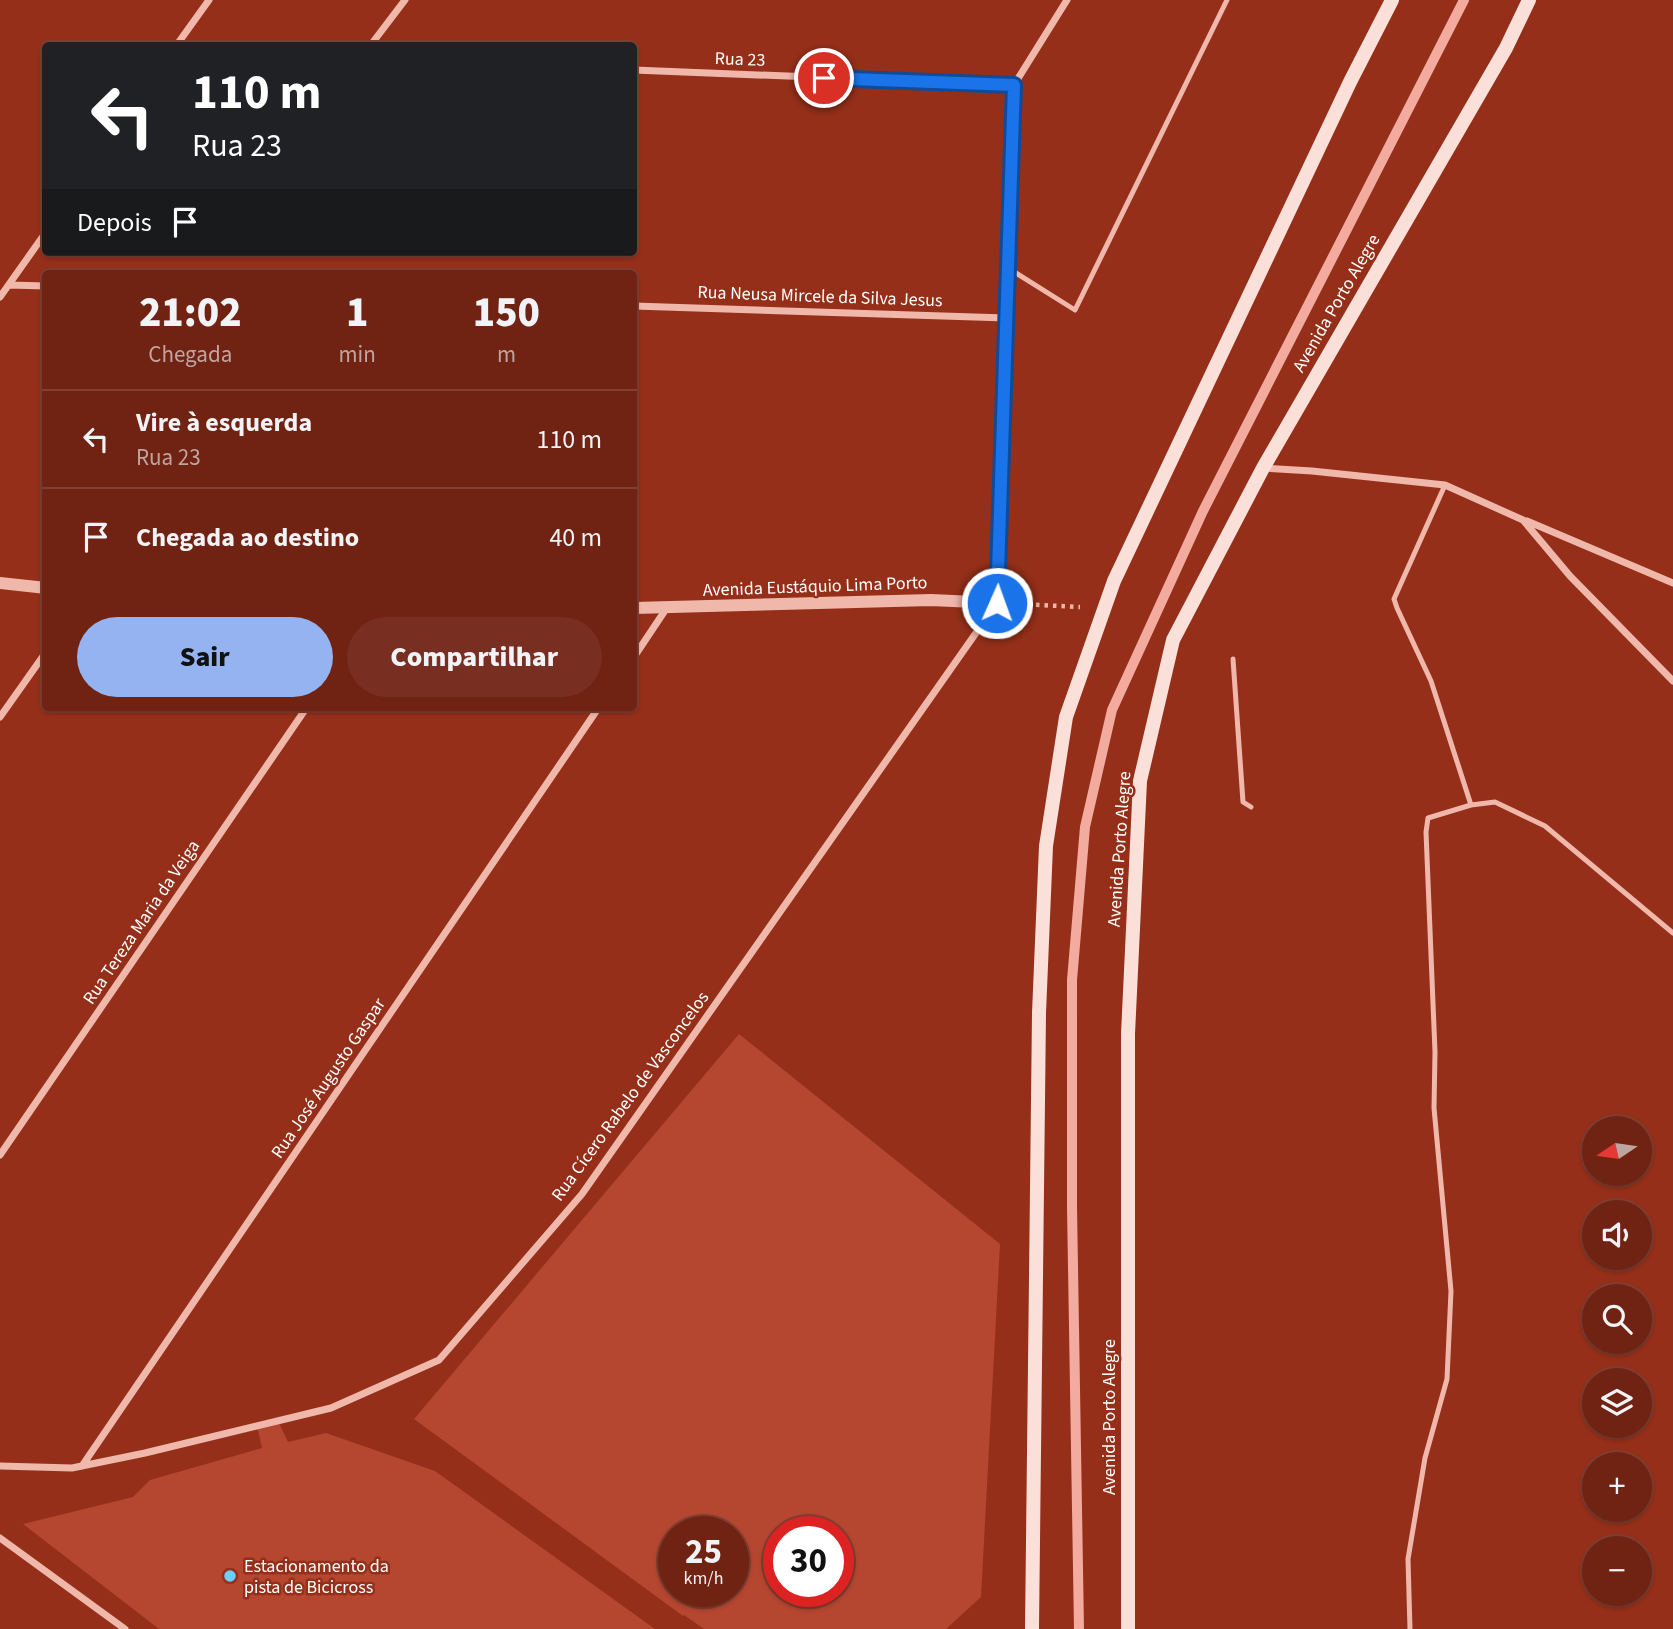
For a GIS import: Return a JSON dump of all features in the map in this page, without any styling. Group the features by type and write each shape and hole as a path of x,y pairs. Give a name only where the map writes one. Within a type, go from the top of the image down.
{"main road":[{"path":"1032,1629 1039,1013 1046,845 1066,717 1114,581 1302,182 1392,0"},
{"name":"Avenida Porto Alegre","path":"1128,1629 1128,1034 1140,781 1173,640 1263,468 1506,48 1529,0"}],"street":[{"path":"179,42 209,0"},
{"path":"373,42 405,0"},
{"path":"997,603 1014,85 1067,0"},
{"name":"Rua 23","path":"637,70 1014,85"},
{"path":"0,297 42,238"},
{"path":"9,285 42,286"},
{"name":"Rua Neusa Mircele da Silva Jesus","path":"637,306 1006,318"},
{"path":"1263,468 1445,485 1673,583"},
{"path":"1523,520 1570,576 1673,681"},
{"path":"0,583 42,588"},
{"name":"Avenida Eustáquio Lima Porto","path":"637,608 931,600 997,603"},
{"name":"Rua Cícero Rabelo de Vasconcelos","path":"0,1466 72,1468 145,1454 331,1408 439,1360 582,1194 997,603"},
{"path":"637,652 666,609"},
{"path":"0,718 42,658"},
{"name":"Rua Tereza Maria da Veiga","path":"0,1156 304,711"},
{"name":"Rua José Augusto Gaspar","path":"82,1466 596,711"},
{"path":"0,1538 125,1629"}],"lane":[{"path":"1008,268 1075,310 1227,0"},
{"path":"1445,485 1394,599 1431,681 1471,805"},
{"path":"1234,659 1243,802 1251,807"},
{"path":"1410,1629 1408,1559 1425,1458 1447,1379 1451,1291 1434,1108 1435,1052 1426,832 1428,818 1471,805 1495,802 1545,826 1673,933"}],"path":[{"path":"997,603 1104,608"}],"shaded area":[{"path":"739,1034 1000,1244 981,1597 946,1629 704,1629 671,1607 749,1607 749,1516 658,1516 658,1598 414,1419"},
{"name":"Estacionamento da pista de Bicicross","path":"278,1421 288,1442 326,1433 435,1471 655,1629 159,1629 23,1524 133,1497 150,1480 262,1448 257,1426"}],"waterway":[{"path":"1079,1629 1072,1207 1072,980 1085,827 1112,710 1203,511 1464,0"}],"place":[{"name":"Estacionamento da pista de Bicicross","path":"230,1576"}],"route":[{"path":"824,78 1014,85 997,603"}]}
